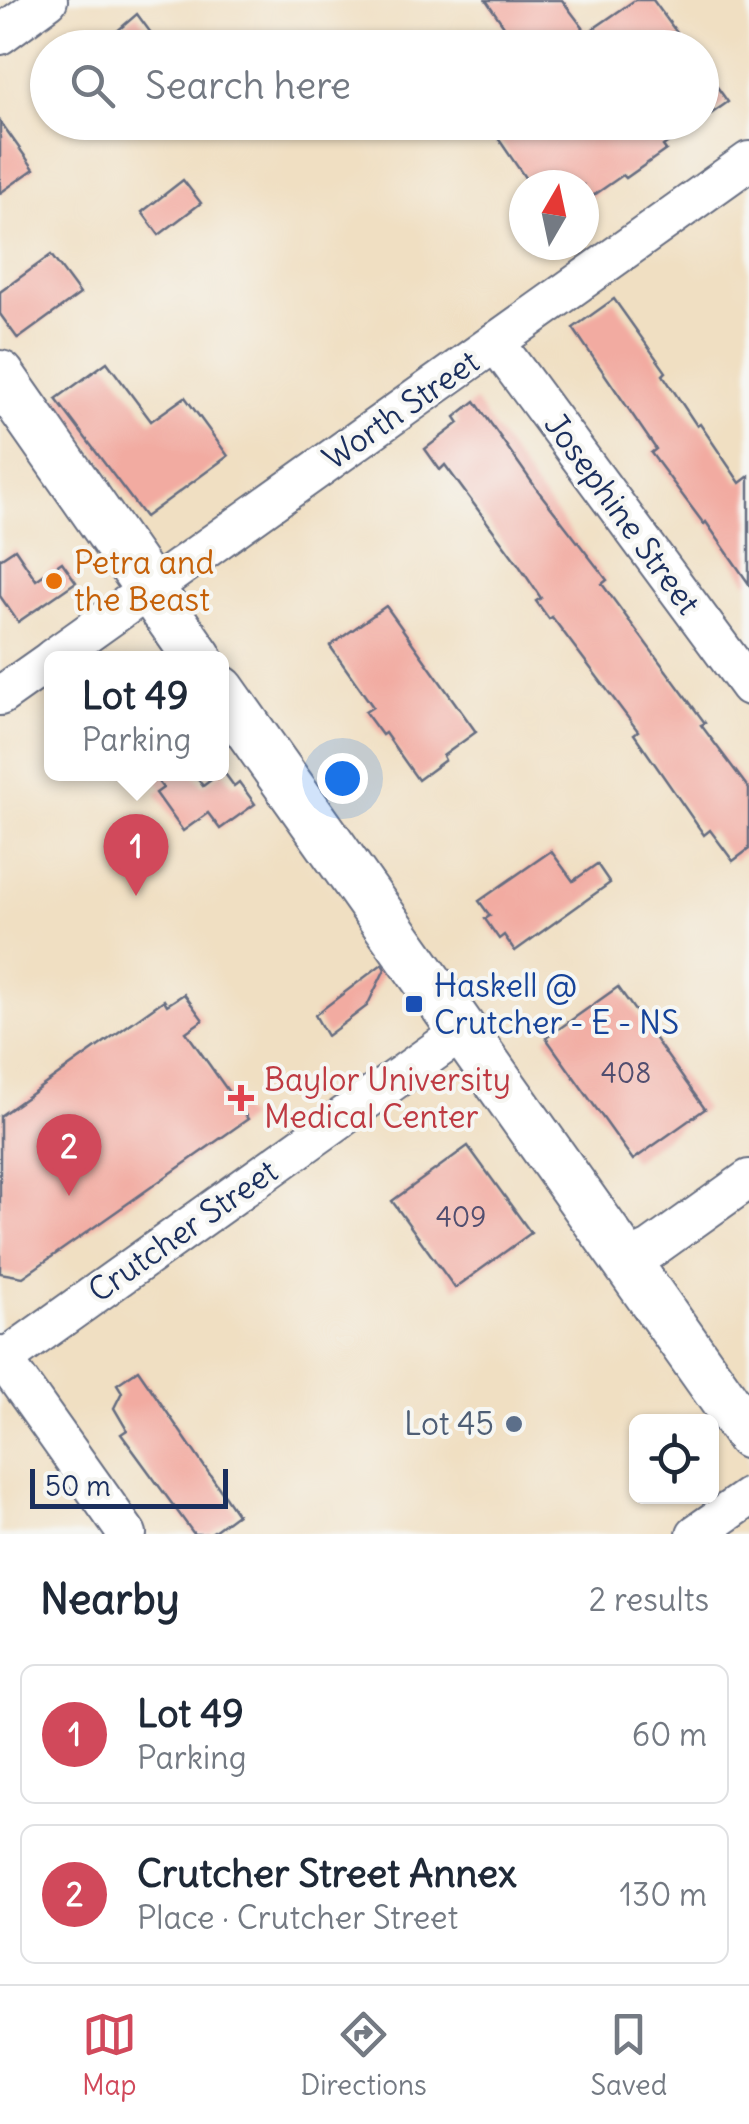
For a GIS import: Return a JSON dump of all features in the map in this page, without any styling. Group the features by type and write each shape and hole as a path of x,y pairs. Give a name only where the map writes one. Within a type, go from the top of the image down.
{"main road":[{"path":"0,375 193,651"},
{"path":"229,701 749,1435"}],"street":[{"path":"0,35 48,0"},
{"name":"Worth Street","path":"63,651 749,161"},
{"name":"Josephine Street","path":"496,342 749,686"},
{"name":"Worth Street","path":"0,696 44,665"},
{"name":"Crutcher Street","path":"1,1359 463,1032"},
{"path":"627,1260 651,1249 749,1179"},
{"path":"1,1359 127,1534"},
{"path":"696,1534 749,1497"}],"building":[{"path":"486,0 562,0 585,30 507,30"},
{"path":"635,0 653,0 675,30 591,30"},
{"path":"137,14 149,30 118,30"},
{"path":"719,90 728,102 719,108"},
{"path":"0,121 34,169 0,193"},
{"path":"499,140 672,140 663,146 666,150 626,178 623,175 599,192 599,170 520,170"},
{"path":"183,180 201,203 159,235 142,212"},
{"path":"51,255 80,294 18,339 0,314 0,292"},
{"path":"614,299 666,372 663,375 697,426 700,424 740,483 749,476 749,584 651,453 656,449 573,328"},
{"path":"107,362 151,421 185,397 228,456 145,517 56,399"},
{"path":"475,401 607,580 602,584 749,789 749,849 733,861 710,830 704,835 634,734 638,731 536,601 541,598 518,564 445,465 440,470 425,449 459,423 455,417"},
{"path":"15,549 36,580 62,562 76,582 18,622 0,596 0,559"},
{"path":"386,606 476,732 418,780 365,712 373,707 330,646"},
{"path":"229,779 234,786 239,782 255,804 220,829 208,813 183,831 156,793 163,788 158,781 199,781 203,786 210,781"},
{"path":"551,851 573,881 597,864 610,883 515,951 504,935 499,939 485,919 490,916 479,901"},
{"path":"382,964 385,969 367,1006 327,1036 315,1015"},
{"path":"618,987 705,1109 633,1160 546,1038"},
{"path":"184,994 203,1020 186,1032 248,1119 23,1277 0,1273 0,1116 164,1000 167,1005"},
{"path":"468,1146 531,1233 455,1288 392,1201"},
{"path":"138,1370 237,1514 210,1534 194,1534 121,1434 127,1430 114,1408 122,1392 117,1384"}],"place":[{"name":"Petra and the Beast","path":"54,581"},
{"name":"Lot 49","path":"136,896"},
{"name":"Haskell @ Crutcher - E - NS","path":"414,1004"},
{"name":"Baylor University Medical Center","path":"241,1098"},
{"name":"Crutcher Street Annex","path":"69,1196"},
{"name":"Lot 45","path":"514,1424"}]}
